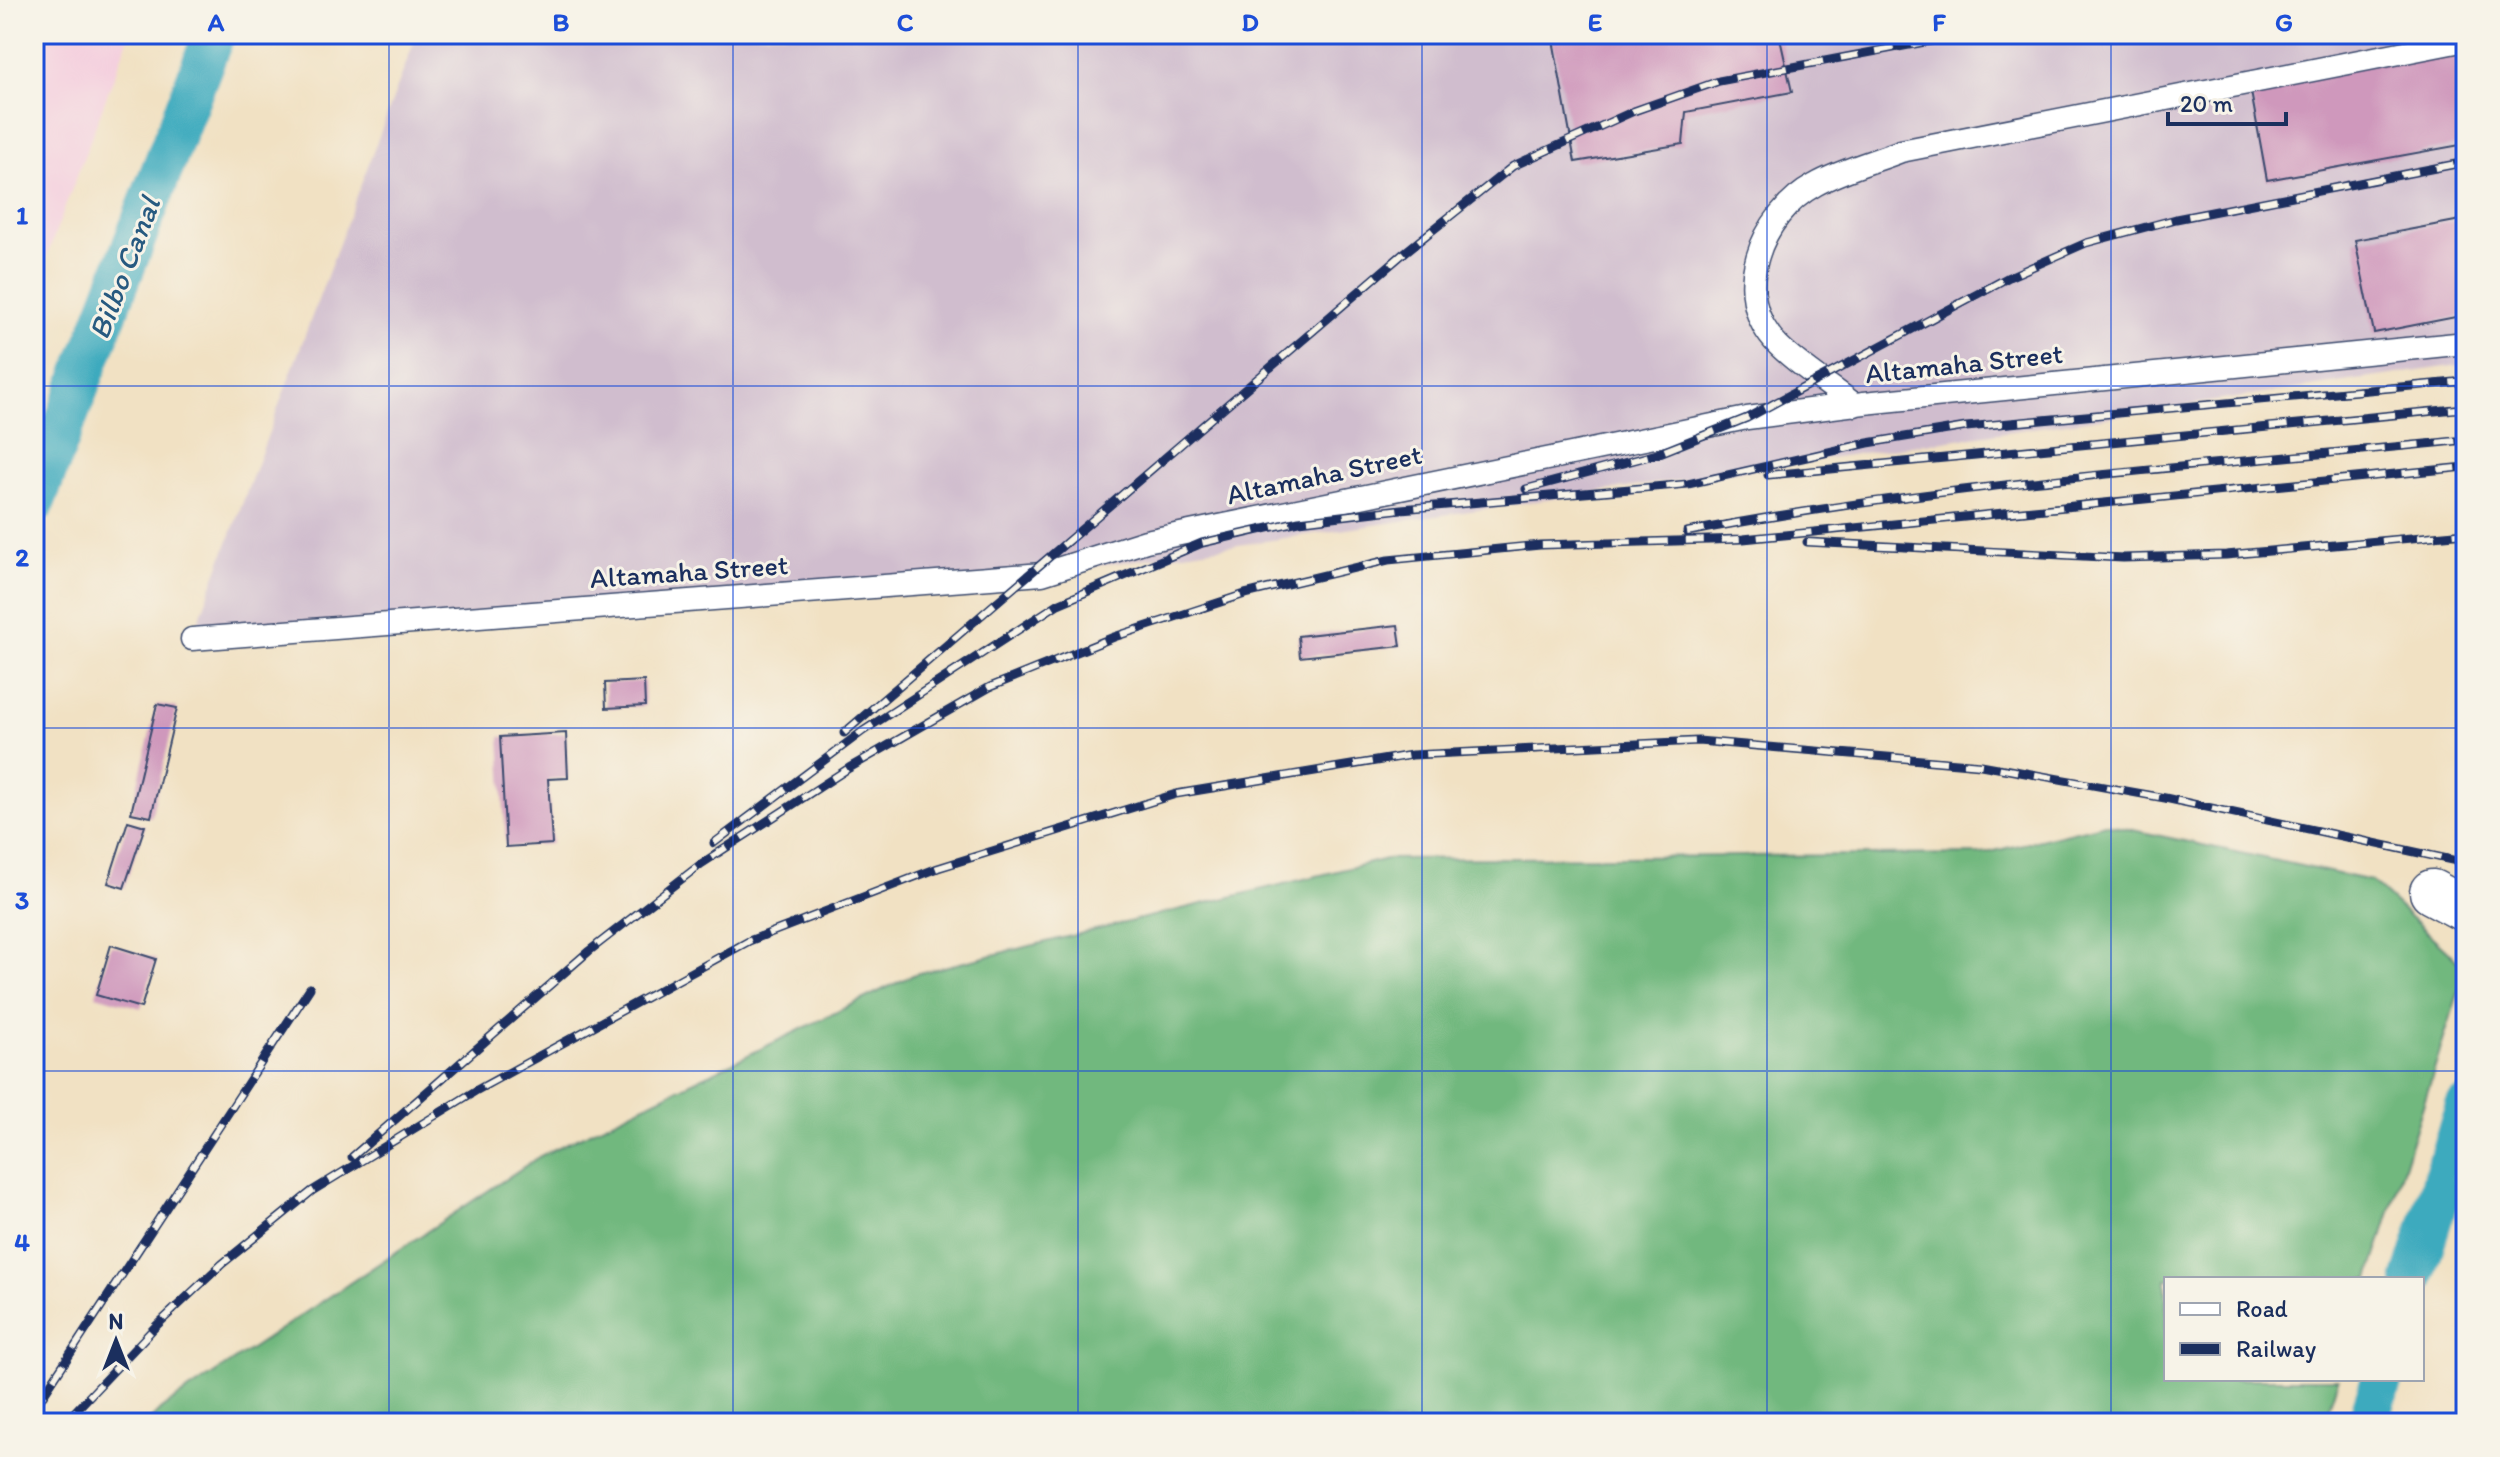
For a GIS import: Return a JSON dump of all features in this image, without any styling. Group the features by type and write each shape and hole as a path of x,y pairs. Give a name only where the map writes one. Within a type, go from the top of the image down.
{"lane":[{"path":"1855,405 1776,344 1763,320 1753,287 1756,255 1774,221 1814,185 1901,151 2466,40"},
{"name":"Altamaha Street","path":"192,639 1042,574 1146,541 1747,418 2466,343"}],"shaded area":[{"path":"34,34 130,34 34,290"},
{"path":"417,34 2466,34 2466,364 1042,574 192,639"}],"green space":[{"path":"2105,824 2371,881 2466,968 2370,1277 2164,1277 2164,1381 2337,1381 2324,1423 147,1423 161,1409 540,1156 915,974 1386,859 1982,854"}],"building":[{"path":"1552,34 1779,34 1792,92 1686,112 1683,144 1575,162"},
{"path":"2466,47 2466,144 2267,180 2250,86"},
{"path":"2466,219 2466,315 2374,333 2355,240"},
{"path":"1398,625 1401,646 1300,657 1298,636"},
{"path":"644,681 645,706 606,708 605,683"},
{"path":"157,704 177,708 151,817 131,813"},
{"path":"566,733 568,778 548,779 552,844 506,847 500,737"},
{"path":"128,821 145,826 124,888 108,883"},
{"path":"111,945 156,959 141,1008 96,995"}],"waterway":[{"name":"Bilbo Canal","path":"34,503 214,34"},
{"path":"2414,1277 2466,1106"},
{"path":"2368,1423 2381,1381"}],"railway":[{"path":"844,733 1404,253 1513,166 1634,111 1719,81 1967,34"},
{"path":"1526,489 1657,454 1747,418 2009,277 2086,243 2176,219 2466,162"},
{"path":"714,843 863,731 1058,604 1202,543 1299,521 1688,484 1868,443 1966,427 2466,381"},
{"path":"1768,475 2466,408"},
{"path":"1687,532 1783,515 1977,488 2466,440"},
{"path":"352,1157 589,951 701,864 849,768 990,687 1114,637 1245,594 1388,560 1540,545 1743,539 2466,467"},
{"path":"1807,542 2123,558 2226,555 2466,533"},
{"path":"64,1423 156,1326 222,1264 312,1191 477,1090 749,941 938,868 1176,794 1412,755 1698,741 1981,765 2165,798 2466,863"},
{"path":"34,1409 310,988"}]}
